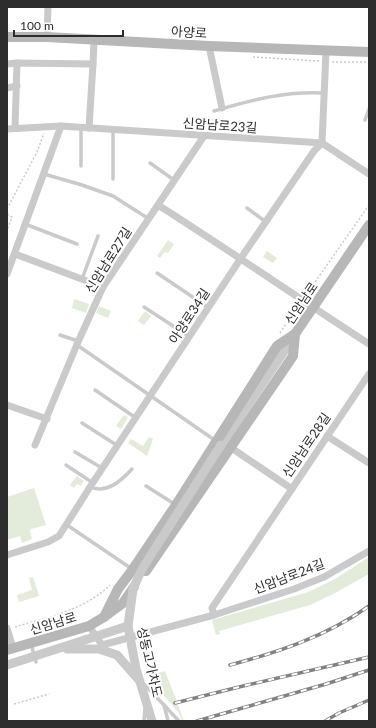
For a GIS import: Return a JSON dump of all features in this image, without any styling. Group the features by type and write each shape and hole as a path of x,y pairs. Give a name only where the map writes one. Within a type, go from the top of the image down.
{"main road":[{"name":"아양로","path":"7,36 369,52"},
{"name":"신암남로","path":"10,649 89,626 123,603 294,356 296,334 369,225"},
{"path":"104,617 118,589 176,505 277,346 296,334"}],"street":[{"path":"48,7 48,37"},
{"path":"85,128 93,64 94,40"},
{"path":"209,46 222,108"},
{"path":"326,51 322,143 369,174"},
{"path":"15,128 18,63"},
{"path":"7,64 93,64"},
{"path":"7,88 17,86"},
{"path":"7,274 61,126"},
{"name":"신암남로23길","path":"7,129 61,126 322,143"},
{"name":"신암남로27길","path":"35,445 103,287 204,136"},
{"name":"아양로34길","path":"7,555 48,542 59,536 91,485 266,222 314,151 322,143"},
{"path":"158,205 242,258 313,308 369,344"},
{"path":"14,254 103,287"},
{"name":"신암남로","path":"130,609 133,589 141,572 221,445 296,334"},
{"name":"신암남로28길","path":"230,447 292,488 369,374"},
{"path":"7,405 47,419"},
{"path":"327,436 369,463"},
{"name":"신암남로24길","path":"214,614 212,608 292,488"},
{"name":"신암남로24길","path":"89,626 102,645 214,614 311,583 369,551"},
{"name":"성동고가차도","path":"130,609 128,626 139,679 152,721"},
{"path":"7,665 128,626"},
{"path":"7,629 10,649"},
{"path":"46,652 72,648 99,649 117,655 139,679"}],"lane":[{"path":"214,111 277,95 304,92 324,92"},
{"path":"364,120 369,109"},
{"path":"81,166 85,128"},
{"path":"113,179 114,130"},
{"path":"150,163 175,180"},
{"path":"44,174 113,196 148,219"},
{"path":"247,208 266,222"},
{"path":"26,224 77,244"},
{"path":"82,279 98,236"},
{"path":"157,273 209,308"},
{"path":"144,307 190,337"},
{"path":"60,334 78,344 150,397 217,442"},
{"path":"94,390 136,418"},
{"path":"82,423 118,446"},
{"path":"75,452 103,469"},
{"path":"66,466 97,490 107,489 125,477 132,469"},
{"path":"146,486 176,505"},
{"path":"67,525 133,569"},
{"path":"31,643 36,662"},
{"path":"139,679 180,721"},
{"path":"145,721 144,715 146,701"},
{"path":"163,703 168,721"}],"path":[{"path":"7,209 44,136 44,127"},
{"path":"7,214 12,217 7,230"},
{"path":"7,629 83,605 103,592 111,584"},
{"path":"14,704 49,694"}],"green space":[{"path":"168,240 174,244 168,253 165,252 160,258 157,256"},
{"path":"267,251 277,258 273,263 263,257"},
{"path":"74,299 89,304 86,313 72,308"},
{"path":"99,306 111,311 108,318 96,313"},
{"path":"145,311 151,316 144,325 138,321"},
{"path":"124,415 128,417 121,429 116,426"},
{"path":"149,437 153,439 147,456 128,443 131,439 143,446"},
{"path":"77,476 84,481 81,486 77,484 74,488 70,485"},
{"path":"34,488 46,525 31,529 32,539 22,543 20,536 7,540 7,497"},
{"path":"369,557 369,574 335,593 310,605 219,631 220,634 216,635 212,620 308,592 335,579"},
{"path":"33,577 39,596 19,602 17,595 32,590 29,578"},
{"path":"165,671 184,721 182,721 179,713 147,676"}],"railway":[{"path":"230,665 266,655 302,642 353,617 369,606"},
{"path":"175,703 369,657"},
{"path":"197,721 369,670"},
{"path":"325,721 369,700"}]}
